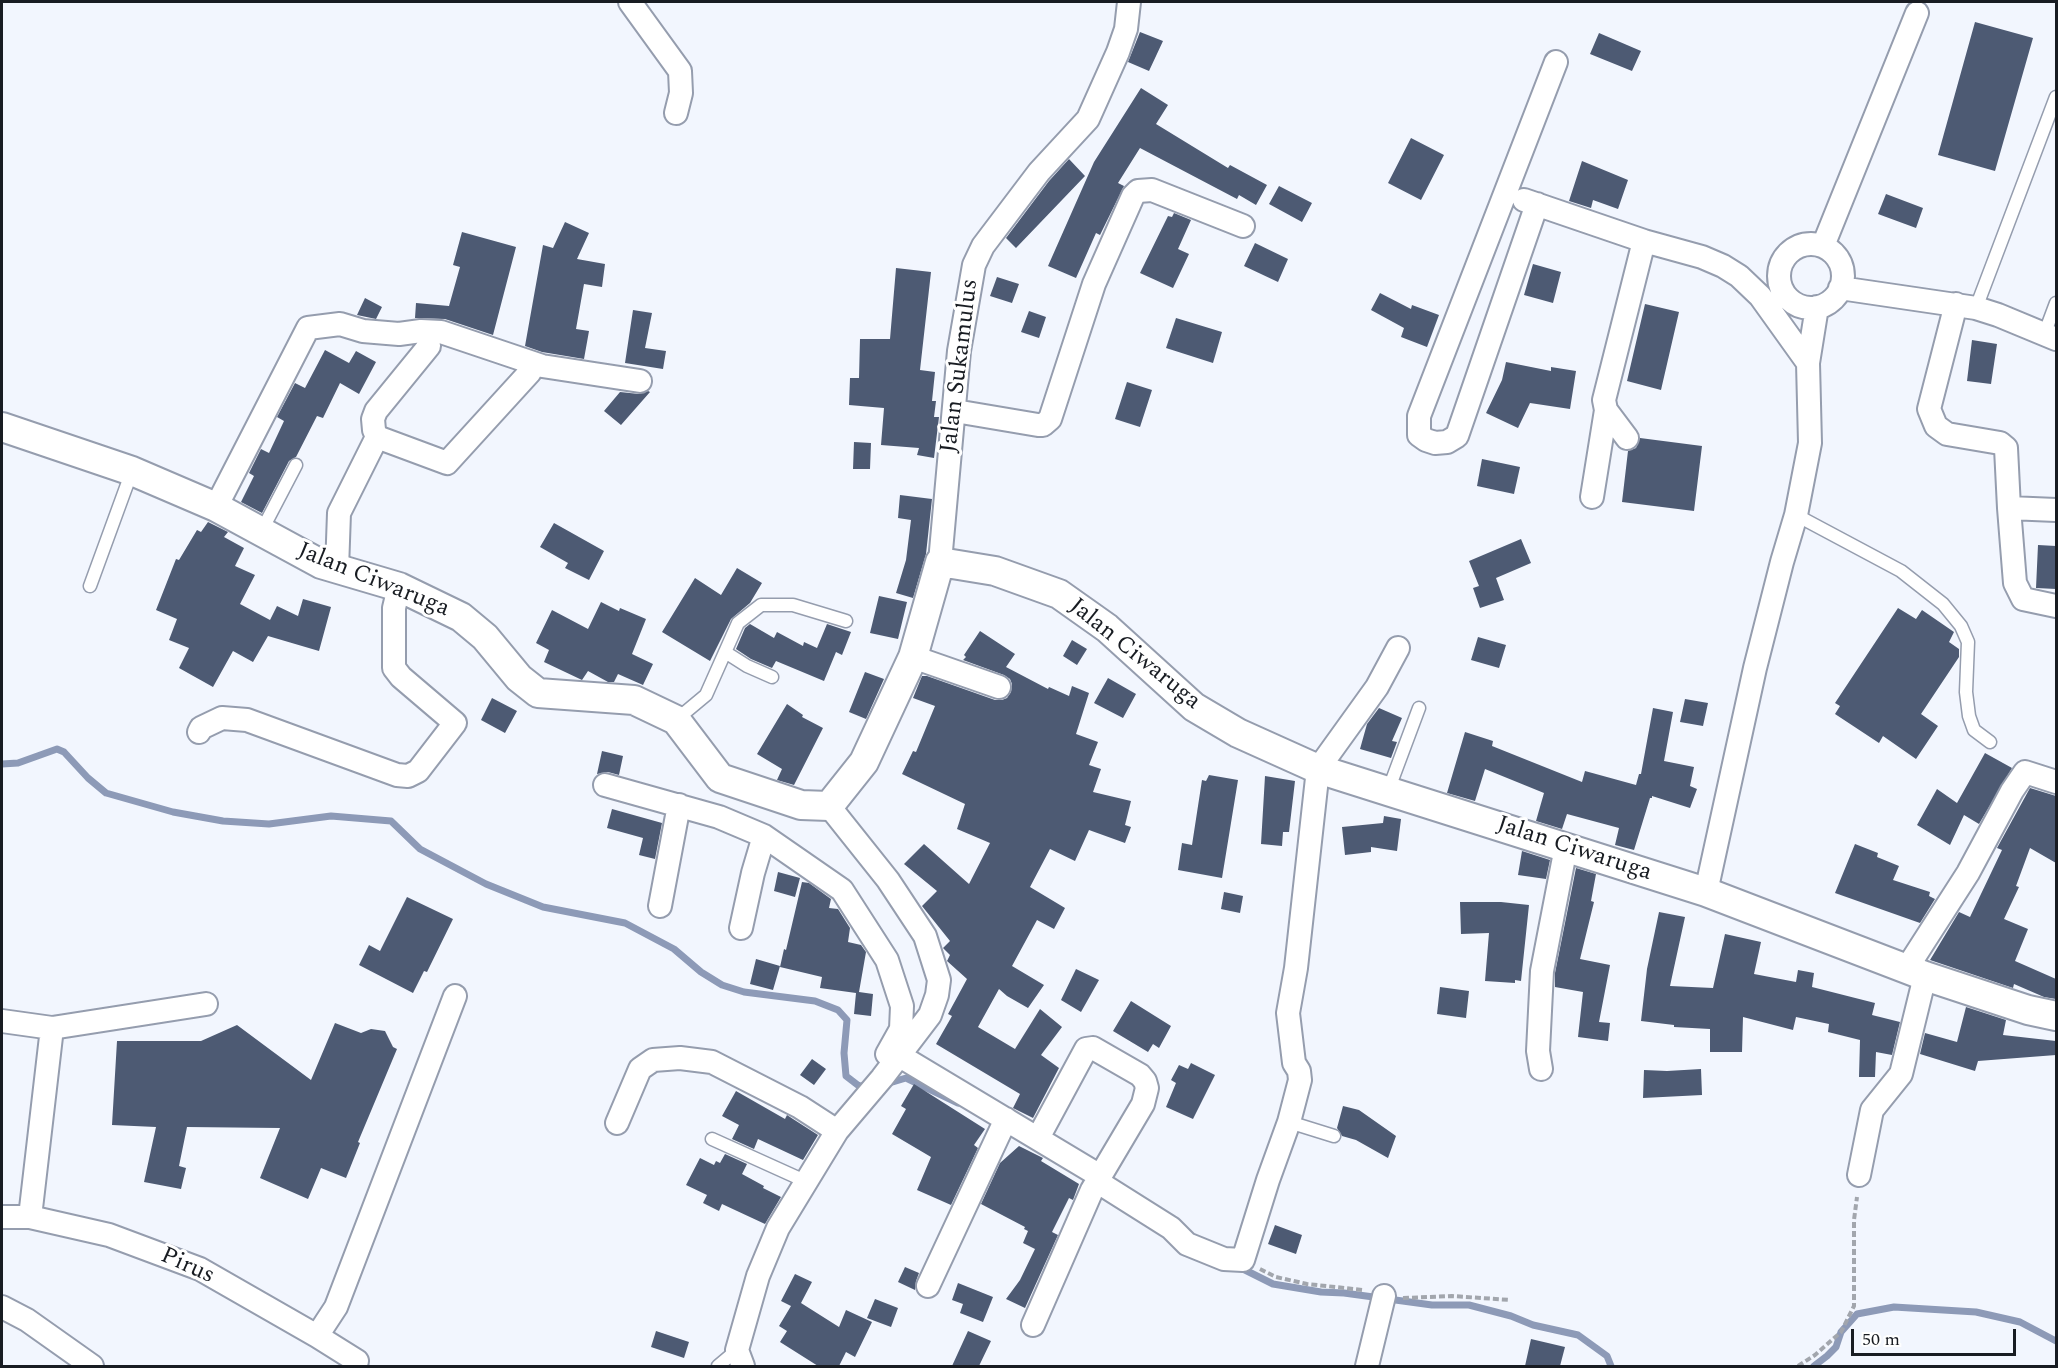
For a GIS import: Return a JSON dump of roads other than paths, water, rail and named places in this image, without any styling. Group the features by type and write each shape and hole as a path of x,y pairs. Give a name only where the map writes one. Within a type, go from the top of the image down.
{"street":[{"path":"630,2 680,70 681,93 676,113"},
{"name":"Jalan Sukamulus","path":"940,562 959,351 974,265 983,246 1039,172 1088,119 1124,37 1129,2"},
{"path":"1823,246 1917,13"},
{"path":"1537,204 1457,436 1447,442 1435,443 1419,435 1419,416 1556,62"},
{"path":"955,411 1043,425 1050,419 1094,285 1133,196 1138,192 1152,190 1243,226"},
{"path":"1506,193 1644,241 1702,257 1723,266 1739,276 1760,296 1808,363"},
{"path":"1592,497 1606,410 1604,400 1607,385 1644,241"},
{"path":"1802,245 1823,246 1838,259 1843,278 1835,297 1817,307 1807,308 1788,298 1782,289 1779,278 1781,267 1792,250 1802,245"},
{"path":"1840,288 1966,306 1998,315 2050,337"},
{"path":"1966,306 1929,409 1936,426 1947,434 2000,443 2006,448 2015,583 2023,599 2056,606"},
{"path":"1706,892 1755,668 1796,515 1810,443 1808,363 1817,307"},
{"path":"216,507 308,328 340,324 363,331 399,334 421,331 441,332 542,366 640,381"},
{"path":"337,569 339,513 377,438 373,419 376,411 429,346"},
{"path":"377,438 447,463 530,372"},
{"path":"1606,410 1627,438"},
{"name":"Jalan Ciwaruga","path":"2,427 132,471 216,507 321,564 399,588 461,617 485,638 519,678 537,693 634,700 676,720 720,778 801,805 829,806"},
{"path":"2009,507 2056,510"},
{"path":"740,1358 758,1276 778,1228 837,1131 900,1056 930,1015 937,996 939,980 924,936 904,902 829,806 864,762 913,657 940,562"},
{"name":"Jalan Ciwaruga","path":"940,562 995,571 1059,594 1107,628 1194,707 1239,733 1318,769 1706,892 1916,972 2028,1010 2056,1016"},
{"path":"199,732 201,728 222,718 248,720 397,775 408,776 418,771 455,723 401,677 394,668 394,608 399,588"},
{"path":"900,1056 1038,1138 1171,1228 1187,1244 1224,1259 1243,1260 1289,1122 1300,1077 1294,1063 1288,1013 1296,968 1318,769 1377,687 1398,648"},
{"path":"913,657 999,687"},
{"path":"1860,1176 1872,1110 1901,1074 1916,972 2012,791 2025,772 2056,782"},
{"path":"605,785 719,817 764,836 842,890 887,960 902,1006 901,1029 888,1050 882,1078"},
{"path":"660,906 679,805"},
{"path":"741,928 764,836"},
{"path":"1541,1069 1538,1051 1542,971 1566,847"},
{"path":"317,1335 336,1307 454,996"},
{"path":"2,1021 52,1028 206,1005"},
{"path":"30,1217 52,1028"},
{"path":"1033,1325 1092,1190 1143,1104 1147,1088 1145,1081 1093,1048 1086,1049 1038,1138"},
{"path":"617,1123 640,1070 653,1060 680,1058 712,1062 801,1107 837,1131"},
{"path":"928,1286 1006,1119"},
{"name":"Pirus","path":"2,1217 30,1217 109,1235 200,1269 317,1335 357,1361"},
{"path":"1367,1366 1384,1296"},
{"path":"2,1307 27,1320 92,1366"}],"lane":[{"path":"1966,306 2056,97"},
{"path":"2050,337 2056,303"},
{"path":"261,532 296,465"},
{"path":"90,586 132,471"},
{"path":"1796,515 1901,571 1943,604 1961,626 1968,642 1966,692 1969,716 1974,730 1990,742"},
{"path":"676,720 706,695 738,623 761,605 793,605 846,621"},
{"path":"725,652 747,666 772,677"},
{"path":"1388,791 1419,708"},
{"path":"1289,1122 1334,1136"},
{"path":"712,1139 805,1181"},
{"path":"718,1366 740,1358"}],"waterway":[{"path":"2,764 18,763 57,749 64,752 88,778 106,793 173,812 223,821 269,824 331,816 391,821 420,849 486,884 543,907 625,923 674,949 701,972 722,985 744,992 815,1001 838,1010 847,1020 844,1053 846,1076 859,1086 869,1085"},
{"path":"886,1084 906,1078 958,1103"},
{"path":"1239,1267 1273,1284 1432,1305 1469,1305 1511,1316 1533,1325 1578,1335 1607,1356 1611,1366"},
{"path":"1814,1366 1836,1347 1841,1332 1857,1314 1894,1307 1976,1312 2020,1322 2056,1341"}]}
